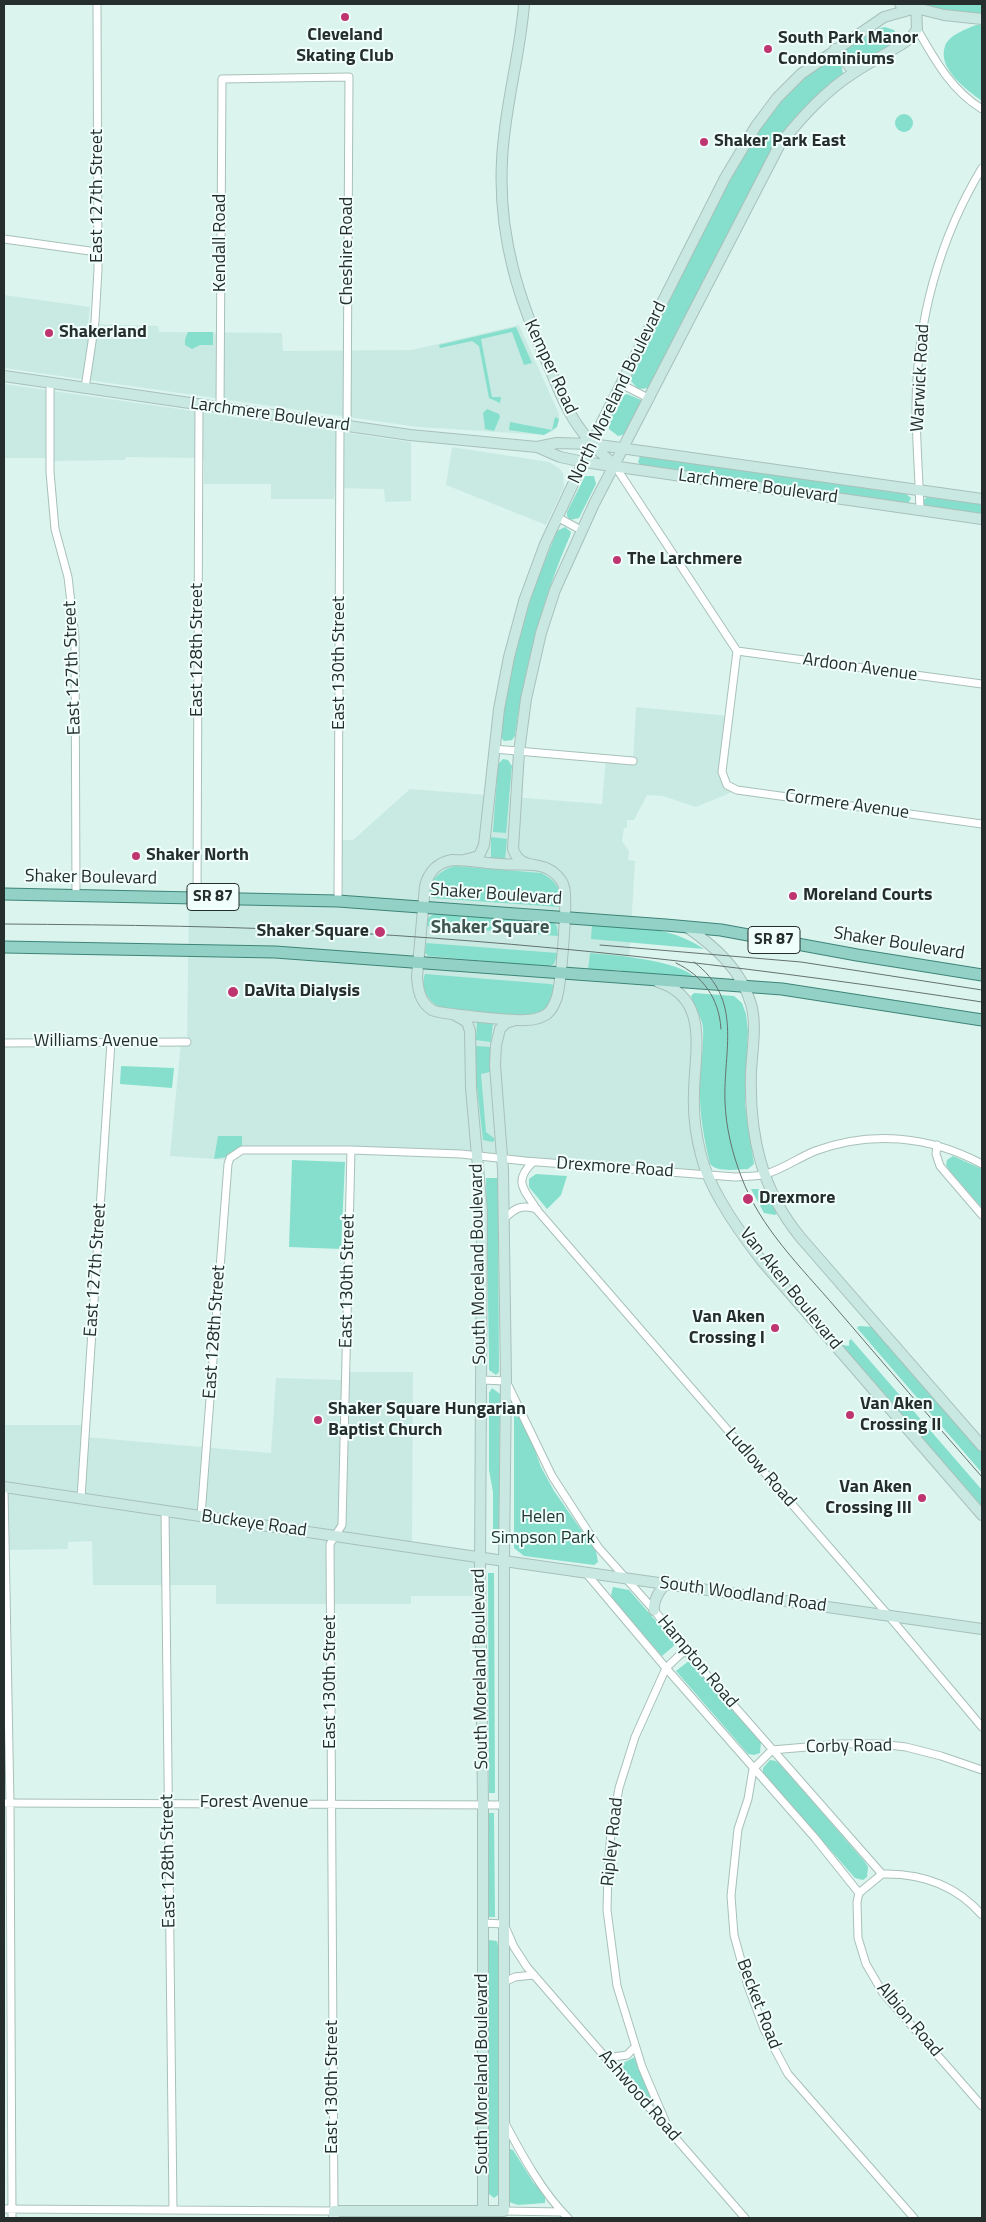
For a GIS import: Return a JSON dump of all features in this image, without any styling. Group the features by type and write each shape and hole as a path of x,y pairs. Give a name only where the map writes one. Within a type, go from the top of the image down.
{"main road":[{"name":"Kemper Road","path":"524,4 502,161 502,205 505,232 518,293 529,324 565,404 592,444 615,466"},
{"path":"900,4 916,6 944,15 982,19"},
{"name":"North Moreland Boulevard","path":"464,860 474,858 482,852 494,749 509,657 524,600 557,517 621,384 725,178 753,130 777,98 795,80 835,49 884,17 916,6"},
{"path":"916,6 917,29"},
{"name":"North Moreland Boulevard","path":"534,865 517,859 513,849 519,752 529,685 541,632 555,590 581,530 780,144 801,118 825,95 854,72 905,42 917,29"},
{"path":"835,49 854,72"},
{"name":"Larchmere Boulevard","path":"4,376 410,435 537,446 557,443 592,444 982,499"},
{"name":"Larchmere Boulevard","path":"537,446 560,456 584,462 982,519"},
{"path":"464,860 534,865 552,871 562,882 566,896 560,973 556,999 548,1014 539,1018 515,1020 455,1015 433,1011 425,1004 418,990 418,963 423,906 425,886 429,873 443,862 464,860"},
{"name":"Shaker Boulevard","path":"4,894 338,901 687,927 721,930 854,955 982,975"},
{"path":"687,927 722,954 743,986 750,1002 753,1014 750,1095 753,1127 774,1200 789,1224 982,1446"},
{"path":"4,947 275,952 743,986 807,992 982,1020"},
{"name":"Van Aken Boulevard","path":"654,981 676,991 686,1003 697,1024 694,1107 701,1155 709,1175 731,1216 762,1261 982,1515"},
{"name":"South Moreland Boulevard","path":"455,1015 467,1022 470,1030 471,1088 482,1212 480,1558 483,1805 483,2211"},
{"name":"South Moreland Boulevard","path":"504,2211 505,1218 495,1080 496,1045 500,1029 506,1023 515,1020"},
{"name":"Buckeye Road","path":"4,1487 504,1561"},
{"name":"South Woodland Road","path":"504,1561 982,1628"},
{"path":"654,1610 658,1594 665,1584"},
{"path":"334,2215 504,2211"}],"street":[{"name":"East 127th Street","path":"85,388 96,322 97,4"},
{"path":"917,29 945,76 959,91 982,109"},
{"name":"Kendall Road","path":"220,407 222,79 349,77"},
{"name":"Cheshire Road","path":"344,425 349,77"},
{"name":"Warwick Road","path":"920,511 916,403 920,341 930,287 963,199 982,168"},
{"path":"4,239 97,252"},
{"name":"East 127th Street","path":"50,383 50,472 55,528 68,577 75,637 76,895"},
{"path":"621,384 650,399"},
{"name":"East 128th Street","path":"198,897 199,404"},
{"name":"East 130th Street","path":"338,901 344,425"},
{"name":"Kemper Road","path":"615,466 737,651"},
{"path":"557,517 581,530"},
{"name":"Ardoon Avenue","path":"737,651 982,684"},
{"name":"Cormere Avenue","path":"737,651 722,772 727,785 737,790 982,824"},
{"path":"494,749 633,760"},
{"name":"East 127th Street","path":"81,1498 111,1042"},
{"name":"Williams Avenue","path":"4,1043 187,1042"},
{"name":"Drexmore Road","path":"237,1152 242,1150 276,1149 476,1155 533,1162 735,1177 765,1174 812,1152 848,1141 878,1138 902,1139 937,1145 964,1154 982,1164"},
{"path":"937,1145 936,1154 940,1166 982,1215"},
{"name":"East 130th Street","path":"334,2215 330,1544 342,1525 351,1150"},
{"name":"East 128th Street","path":"200,1516 228,1164 230,1158 237,1152"},
{"name":"Ludlow Road","path":"533,1162 524,1170 521,1183 522,1188 537,1210 888,1615 982,1727"},
{"path":"505,1218 518,1207 529,1206 537,1210"},
{"path":"482,1380 506,1381"},
{"name":"Hampton Road","path":"506,1381 556,1484 598,1547 654,1610 685,1650 882,1874"},
{"path":"4,1487 12,2218"},
{"name":"East 128th Street","path":"165,1511 173,2210"},
{"name":"Hampton Road","path":"586,1573 753,1769 815,1838 859,1893"},
{"name":"Ripley Road","path":"669,2130 635,2047 617,1986 607,1910 611,1833 619,1788 635,1737 666,1668 685,1650"},
{"name":"Corby Road","path":"772,1750 841,1744 880,1744 906,1747 941,1756 982,1770"},
{"path":"753,1769 772,1750"},
{"name":"Becket Road","path":"753,1769 748,1798 738,1829 731,1896 734,1935 748,1986 764,2029 788,2074 914,2218"},
{"name":"Forest Avenue","path":"7,1803 504,1805"},
{"path":"859,1893 882,1874 904,1874 930,1879 957,1892 982,1915"},
{"name":"Albion Road","path":"859,1893 857,1902 858,1938 866,1964 883,1993 982,2106"},
{"path":"483,1923 504,1924"},
{"name":"Ashwood Road","path":"504,1924 514,1947 533,1975 745,2218"},
{"path":"504,1982 515,1977 533,1975"},
{"path":"606,2058 627,2055 635,2047"},
{"path":"504,2120 517,2145 568,2218"},
{"path":"4,2209 173,2210 334,2215"},
{"path":"504,2211 562,2212"}],"shaded area":[{"path":"4,295 90,307 88,324 158,326 159,332 282,333 283,351 412,350 519,325 559,414 559,421 553,431 544,435 418,427 4,368"},
{"path":"4,384 411,442 411,501 385,502 384,489 335,488 334,499 271,499 271,484 204,484 204,458 126,457 125,460 54,461 54,458 4,458"},
{"path":"452,447 549,462 559,468 563,473 564,487 546,525 446,485"},
{"path":"636,707 729,716 724,780 737,790 696,807 663,796 647,795 634,820 627,820 627,828 624,828 622,841 629,851 628,860 635,861 628,979 664,984 694,1016 694,1107 709,1175 476,1155 242,1150 229,1160 170,1156 181,1042 187,1042 189,897 338,901 339,840 353,840 410,789 602,804 606,758 633,760"},
{"path":"346,1372 413,1372 412,1547 480,1558 480,1596 411,1596 411,1604 216,1604 216,1585 93,1585 92,1541 68,1542 68,1549 6,1550 4,1555 4,1425 86,1425 85,1437 271,1453 276,1378 345,1380"}],"green space":[{"path":"928,4 982,4 982,15 930,7"},
{"path":"976,25 982,25 982,101 962,85 949,71 944,55 945,46 950,39"},
{"path":"885,27 894,30 897,35 895,43 855,66 845,54 845,50 877,29"},
{"path":"828,60 835,60 841,63 843,74 766,160 654,381 650,388 638,389 631,381 631,373 750,143 767,117 786,94 806,75"},
{"path":"900,114 908,114 913,119 911,130 900,132 895,127 895,119"},
{"path":"516,327 532,363 524,365 512,332 481,339 492,397 501,397 500,403 489,398 479,346 472,341 440,348 439,345"},
{"path":"188,332 213,332 213,345 200,345 192,349 185,345"},
{"path":"627,394 641,400 642,404 630,429 623,435 618,436 609,429 610,420 619,399"},
{"path":"487,409 499,414 500,417 494,431 485,429 483,413"},
{"path":"555,417 559,419 557,427 544,435 509,430 510,422 552,430"},
{"path":"640,456 906,494 911,498 908,504 642,467 638,462"},
{"path":"585,476 594,476 596,484 579,518 570,520 567,512"},
{"path":"926,497 982,504 982,516 926,508 923,502"},
{"path":"565,527 571,532 551,584 529,659 515,736 512,740 504,741 501,732 507,692 526,616 535,585 557,531"},
{"path":"503,759 508,760 512,766 506,833 493,832 498,764"},
{"path":"491,837 507,839 505,860 491,859"},
{"name":"Shaker Square","path":"455,866 541,873 557,886 560,896 559,907 432,898 430,887 432,882 440,873"},
{"path":"434,914 553,922 557,926 558,936 427,926 428,918"},
{"path":"592,924 636,927 664,932 691,941 704,949 591,939"},
{"path":"426,943 558,953 554,964 539,966 429,956 425,953"},
{"path":"590,953 646,959 676,967 695,978 623,972 620,970 588,970"},
{"name":"Shaker Square","path":"425,974 554,985 549,1004 541,1012 522,1015 476,1013 449,1010 437,1006 424,989"},
{"path":"694,993 734,996 742,1003 746,1014 748,1031 745,1104 754,1164 748,1169 723,1170 710,1164 700,1106 703,1028 691,996"},
{"path":"477,1022 493,1022 491,1042 476,1040"},
{"path":"476,1046 490,1047 490,1072 481,1074 486,1132 495,1139 493,1142 483,1140 475,1069"},
{"path":"121,1066 174,1068 172,1088 120,1084"},
{"path":"218,1136 242,1136 242,1148 227,1157 214,1159"},
{"path":"953,1156 982,1169 982,1208 946,1165 947,1160"},
{"path":"292,1160 345,1162 341,1249 289,1247"},
{"path":"536,1174 567,1176 561,1195 547,1209 529,1187 529,1179"},
{"path":"486,1178 498,1178 499,1372 496,1375 489,1370"},
{"path":"751,1189 763,1189 777,1213 775,1215 764,1213"},
{"path":"859,1326 874,1327 982,1453 982,1473 857,1328"},
{"path":"851,1339 982,1490 982,1506 843,1348 843,1345 849,1346"},
{"path":"492,1388 500,1394 499,1545 493,1544 493,1492 489,1470 489,1393"},
{"name":"Helen Simpson Park","path":"514,1416 523,1418 541,1467 554,1491 596,1551 598,1562 594,1565 524,1556 514,1548"},
{"path":"488,1573 494,1573 495,1793 489,1793"},
{"path":"613,1587 629,1590 676,1644 662,1656 613,1600 611,1595"},
{"path":"690,1660 761,1742 760,1753 748,1754 676,1671"},
{"path":"770,1760 776,1761 782,1766 865,1862 868,1867 867,1877 863,1880 855,1878 763,1773 763,1768"},
{"path":"489,1813 494,1813 495,1917 489,1917"},
{"path":"489,1940 497,1941 498,1946 499,2194 494,2198 489,2194"},
{"path":"635,2057 653,2098 650,2100 619,2065"},
{"path":"508,2150 513,2150 533,2182 545,2195 545,2203 518,2205 509,2202"}],"tram line":[{"path":"4,924 136,925 267,929 512,944 748,969 982,1002"},
{"path":"600,945 801,962 982,990"},
{"path":"694,962 710,977 720,993 725,1009 728,1027 725,1083 728,1131 741,1176 759,1213 782,1246 982,1477"},
{"path":"676,963 694,974 708,989 717,1007 721,1029"}],"place":[{"name":"Cleveland Skating Club","path":"345,17"},
{"name":"South Park Manor Condominiums","path":"768,49"},
{"name":"Shaker Park East","path":"704,142"},
{"name":"Shakerland","path":"49,333"},
{"name":"The Larchmere","path":"617,560"},
{"name":"Shaker North","path":"136,856"},
{"name":"Moreland Courts","path":"793,896"},
{"name":"Shaker Square","path":"380,932"},
{"name":"DaVita Dialysis","path":"233,992"},
{"name":"Drexmore","path":"748,1199"},
{"name":"Van Aken Crossing I","path":"775,1328"},
{"name":"Van Aken Crossing II","path":"850,1415"},
{"name":"Shaker Square Hungarian Baptist Church","path":"318,1420"},
{"name":"Van Aken Crossing III","path":"922,1498"}],"district":[{"name":"Shaker Square","path":"490,928"}]}
